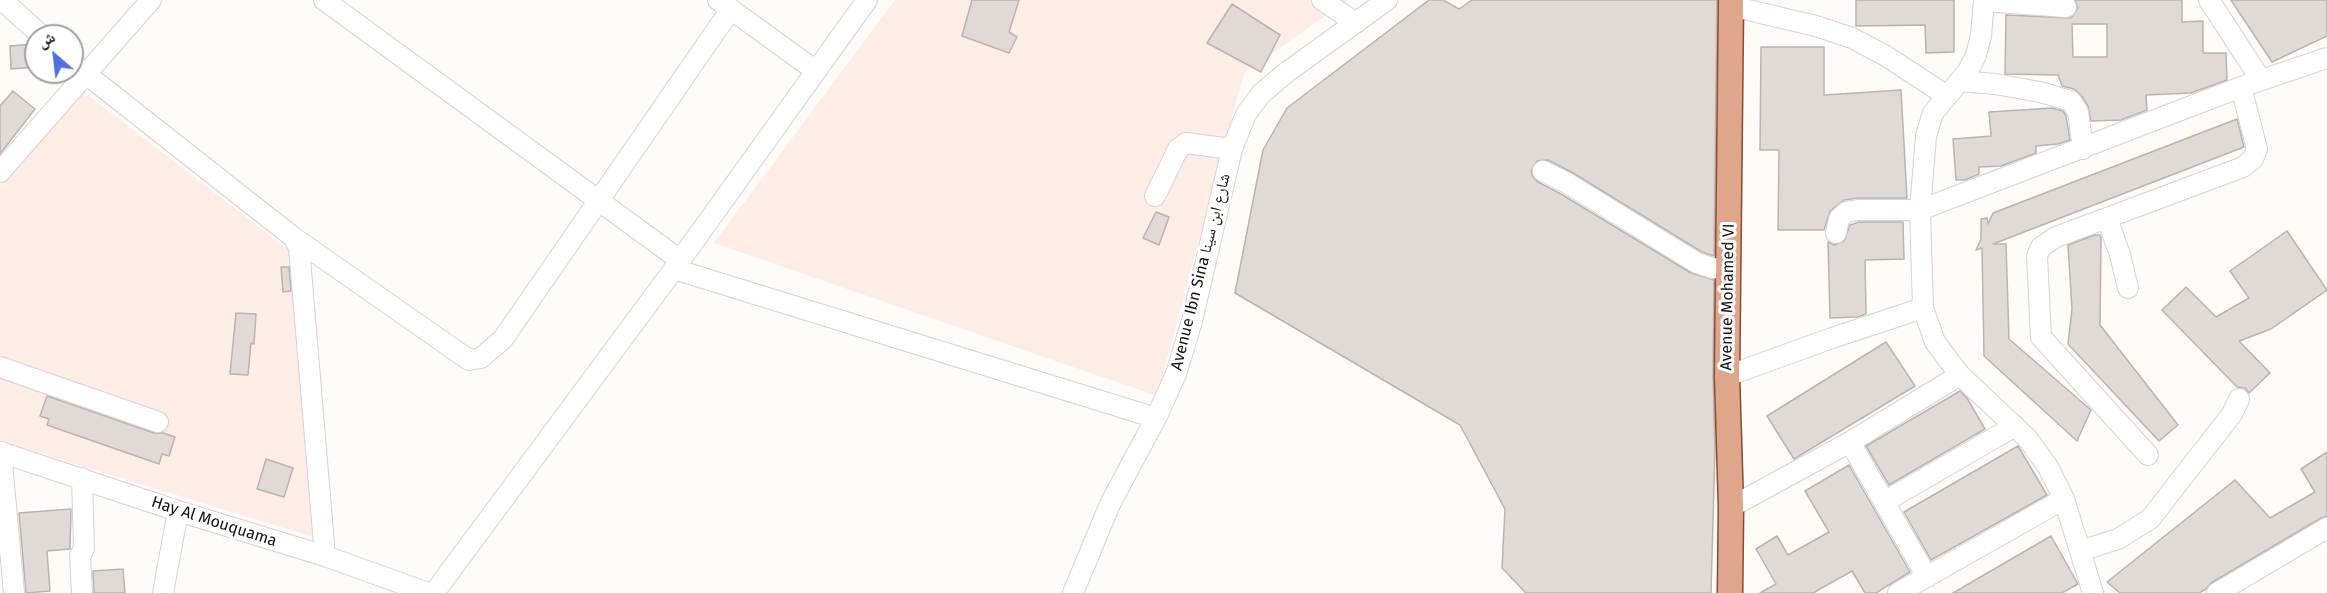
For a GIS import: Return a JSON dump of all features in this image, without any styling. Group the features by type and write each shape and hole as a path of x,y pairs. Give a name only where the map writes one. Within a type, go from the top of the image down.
{"main road":[{"name":"Avenue Mohamed VI","path":"1730,593 1731,507 1727,376 1731,3"}],"street":[{"path":"2,0 29,24"},
{"path":"84,64 151,0"},
{"path":"324,0 598,201 677,265 1156,418"},
{"path":"434,593 677,265 867,0"},
{"path":"1322,0 1356,24"},
{"name":"Avenue Ibn Sina شارع ابن سينا","path":"1073,593 1110,504 1156,418 1176,374 1192,321 1232,149 1246,114 1261,94 1287,72 1387,0"},
{"path":"2066,6 1984,0 1981,36 1976,55 1933,113 1926,136 1920,210 1923,308 1935,342 1960,375 2015,426 2037,450 2064,499 2093,593"},
{"path":"2209,0 2261,80"},
{"path":"1731,3 1852,38 1953,89 1995,84 2040,92 2071,101 2078,112 2083,149"},
{"path":"84,73 293,237 469,360 481,358 503,339 598,201 724,4 816,71"},
{"path":"1836,233 1839,219 1846,212 1920,210 2241,87 2327,58"},
{"path":"0,172 67,84"},
{"path":"2148,455 2041,337 2037,256 2041,247 2056,237 2243,167 2253,159 2257,150 2241,87"},
{"path":"1155,196 1178,149 1186,143 1232,149"},
{"path":"1543,171 1567,183 1697,263 1712,268 1728,269"},
{"path":"2107,218 2120,255 2128,288"},
{"path":"293,237 299,247 325,556"},
{"path":"1727,376 1923,308"},
{"path":"0,367 158,422"},
{"path":"1731,507 1850,442 1960,375"},
{"path":"2080,551 2118,539 2150,519 2232,414 2239,399"},
{"path":"1884,502 2015,426"},
{"path":"1850,442 1927,577"},
{"path":"1,452 14,593"},
{"name":"Hay Al Mouquama","path":"1,452 178,512 325,556 429,593"},
{"path":"82,478 84,548 80,556 82,593"},
{"path":"1898,593 2064,499"},
{"path":"163,593 178,512"},
{"path":"2217,593 2327,528"}],"shaded area":[{"path":"895,0 1348,0 1244,73 1157,396 714,243"},
{"path":"80,89 308,265 333,543 0,441 0,181"}],"building":[{"path":"972,0 1019,0 1009,32 1017,37 1009,53 962,36"},
{"path":"1429,0 1443,0 1459,9 1472,0 1717,0 1714,256 1702,252 1548,160 1537,161 1531,171 1538,182 1691,273 1714,280 1715,450 1711,593 1526,593 1502,568 1505,509 1460,425 1235,293 1263,150 1287,108"},
{"path":"1856,0 1954,0 1954,52 1926,53 1925,25 1856,26"},
{"path":"2075,0 2182,0 2182,22 2203,21 2203,53 2226,53 2227,80 2191,93 2146,95 2147,110 2121,120 2091,121 2088,106 2081,95 2074,89 2062,86 2058,75 2005,74 2006,15 2071,18 2078,8","holes":["2072,24 2107,24 2107,57 2073,57"]},
{"path":"2231,0 2327,0 2327,36 2272,62"},
{"path":"1232,4 1280,35 1261,72 1207,43"},
{"path":"24,45 24,68 11,69 10,46"},
{"path":"1761,47 1824,47 1824,95 1901,90 1907,198 1844,200 1830,211 1824,230 1778,230 1779,150 1760,150"},
{"path":"13,91 35,109 0,154 0,106"},
{"path":"2052,108 2063,111 2066,116 2070,140 2058,144 2036,146 2036,153 2001,166 1979,167 1979,174 1965,180 1956,180 1953,139 1991,136 1989,112"},
{"path":"2237,119 2244,147 1993,244 2006,244 2009,339 2091,410 2077,441 1984,356 1982,248 1976,250 1981,239 1981,219 1987,218 1988,224 1993,213"},
{"path":"1156,212 1169,217 1159,245 1143,238"},
{"path":"1859,222 1903,222 1904,259 1865,260 1866,314 1857,317 1830,318 1828,242 1834,245 1844,241 1850,225"},
{"path":"2287,231 2327,290 2271,329 2239,341 2270,373 2249,393 2245,388 2237,387 2162,310 2186,287 2216,317 2249,298 2230,271"},
{"path":"2100,235 2101,238 2100,325 2178,425 2159,441 2068,344 2072,309 2068,245"},
{"path":"281,267 289,267 291,291 283,292"},
{"path":"236,313 256,314 254,344 251,343 248,375 230,374"},
{"path":"1886,342 1915,386 1794,459 1767,416"},
{"path":"1960,391 1967,398 1985,429 1889,485 1866,446"},
{"path":"47,396 154,433 175,437 169,456 162,454 159,464 47,425 49,419 40,416"},
{"path":"2018,446 2047,495 1931,560 1904,512"},
{"path":"2327,452 2327,516 2211,583 2206,589 2199,593 2120,593 2107,582 2235,480 2270,518 2315,492 2301,469"},
{"path":"266,459 293,468 284,497 257,489"},
{"path":"1849,465 1910,572 1876,593 1865,593 1852,571 1813,593 1760,593 1776,584 1756,549 1777,536 1788,555 1829,532 1805,491"},
{"path":"71,509 70,549 47,551 50,591 26,593 19,513"},
{"path":"2051,536 2078,584 2062,593 1953,593"},
{"path":"123,569 125,593 94,593 93,571"}]}
